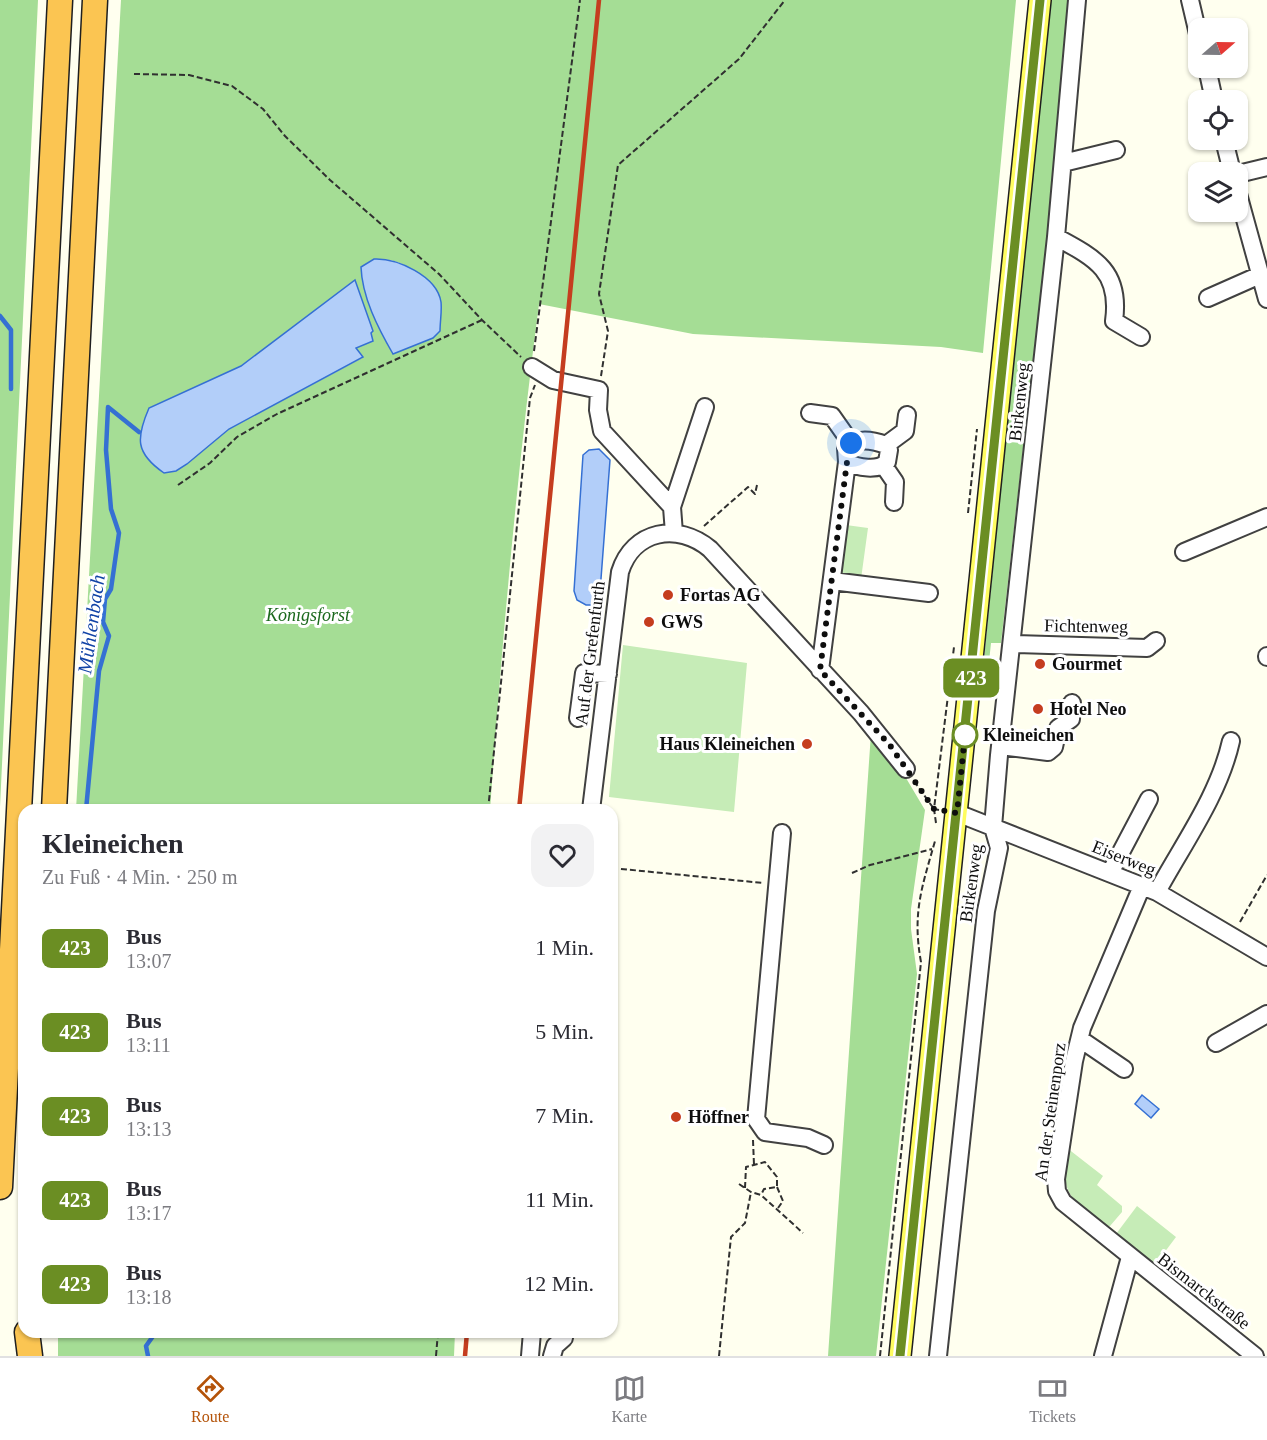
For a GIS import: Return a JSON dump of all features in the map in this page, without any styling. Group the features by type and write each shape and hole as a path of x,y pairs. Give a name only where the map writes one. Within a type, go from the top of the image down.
{"highway":[{"path":"19,804 60,0"},
{"path":"54,804 95,0"},
{"path":"0,1187 18,831"},
{"path":"25,1356 26,1338"},
{"path":"27,1338 30,1356"}],"main road":[{"path":"900,1356 1040,0"}],"street":[{"name":"Birkenweg","path":"938,1356 986,911 999,848 993,827 1000,747 1056,237 1077,0"},
{"path":"1190,0 1194,18"},
{"path":"1063,163 1116,150"},
{"path":"1248,172 1267,167"},
{"path":"1247,222 1261,264 1267,299"},
{"path":"1056,237 1093,256 1109,278 1114,292 1114,321 1141,337"},
{"path":"1208,298 1261,264"},
{"path":"535,370 553,380 599,390 598,410 602,431 672,507"},
{"path":"705,407 672,507 674,533 692,536 710,549 889,744 906,769"},
{"path":"810,413 832,416 851,443"},
{"path":"820,670 847,462 846,448 851,443 867,441 886,444 905,431 907,415"},
{"path":"884,466 890,457 886,444"},
{"path":"847,462 855,466 884,466"},
{"path":"884,466 895,482 894,502"},
{"path":"1184,552 1267,517"},
{"name":"Auf der Grefenfurth","path":"592,804 623,561 637,545 658,535 674,533"},
{"path":"832,582 929,592"},
{"name":"Fichtenweg","path":"1012,644 1147,648 1156,641"},
{"path":"578,718 584,673 608,674"},
{"path":"1000,747 1048,752 1054,747 1058,728 1071,719 1072,703"},
{"name":"An der Steinenporz","path":"1130,1257 1063,1202 1057,1191 1062,1138 1080,1039 1149,889 1221,774 1231,741"},
{"path":"1110,873 1149,799"},
{"name":"Eiserweg","path":"957,813 1149,889 1267,957"},
{"path":"782,833 778,900 756,1123 765,1132 808,1138 824,1145"},
{"path":"1216,1043 1267,1014"},
{"path":"1080,1039 1124,1069"},
{"path":"1103,1356 1130,1257"},
{"name":"Bismarckstraße","path":"1130,1257 1255,1356"},
{"path":"530,1356 532,1338"},
{"path":"552,1356 555,1346 564,1338"}],"path":[{"path":"489,804 530,398 580,0"},
{"path":"599,390 608,331 599,294 618,165 739,59 785,0"},
{"path":"134,74 189,75 232,86 264,109 285,136 330,180 440,274 482,320 535,370"},
{"path":"178,485 210,463 237,437 277,414 482,320"},
{"path":"968,519 977,429"},
{"path":"692,536 748,487 755,494 757,485"},
{"path":"936,830 934,809 955,640"},
{"path":"906,769 934,809 957,813"},
{"path":"880,1356 921,962 916,931 921,888 936,838"},
{"path":"852,873 870,865 933,848"},
{"path":"618,869 766,884"},
{"path":"1232,936 1267,875"},
{"path":"753,1135 754,1165"},
{"path":"745,1188 746,1167 765,1162 777,1177 777,1187 783,1201 778,1209"},
{"path":"740,1184 752,1192 761,1194 803,1233"},
{"path":"761,1194 764,1190 777,1187"},
{"path":"719,1356 731,1237 745,1223 752,1192"},
{"path":"436,1356 438,1338"}],"green space":[{"path":"0,0 38,0 0,807"},
{"name":"Königsforst","path":"121,0 1016,0 983,353 941,347 693,334 539,304 524,430 490,804 76,804","holes":["374,259 403,264 427,282 361,267","355,281 356,348 362,358 229,429 176,471 149,408 241,366"]},
{"path":"1048,0 1069,0 1052,192 1001,643 991,643 987,681 982,680"},
{"path":"846,525 868,528 861,579 845,578 841,574"},
{"path":"623,645 747,663 734,812 609,797"},
{"path":"871,733 903,773 925,810 911,909 911,929 917,974 876,1356 828,1356"},
{"path":"1067,1148 1103,1176 1097,1185 1122,1206 1122,1212 1110,1226 1103,1227 1082,1209 1070,1194 1065,1176"},
{"path":"1137,1206 1176,1237 1155,1265 1116,1234"},
{"path":"58,1338 455,1338 454,1356 58,1356"}],"water":[{"path":"374,259 404,265 415,270 432,284 441,302 440,331 433,338 393,354 364,290 361,267"},
{"path":"355,280 373,331 371,333 373,341 356,348 363,357 229,429 176,471 164,473 154,466 143,452 140,436 149,408 241,366"},
{"path":"599,449 610,460 599,605 586,605 577,600 574,591 583,455 589,450"},
{"path":"1142,1095 1159,1109 1151,1118 1135,1104"}],"waterway":[{"name":"Mühlenbach","path":"0,316 11,330 11,389"},
{"name":"Mühlenbach","path":"87,804 99,671 109,636 103,622 105,599 111,589 119,533 111,509 106,450 108,407 139,432"},
{"name":"Mühlenbach","path":"148,1356 146,1346 152,1338"}],"railway":[{"path":"520,804 599,0"},
{"path":"465,1356 466,1338"}],"bus line":[{"name":"423","path":"900,1356 1040,0"}],"place":[{"name":"Fortas AG","path":"668,595"},
{"name":"GWS","path":"649,622"},
{"name":"Gourmet","path":"1040,664"},
{"name":"Hotel Neo","path":"1038,709"},
{"name":"Kleineichen","path":"965,735"},
{"name":"Haus Kleineichen","path":"807,744"},
{"name":"Höffner","path":"676,1117"}],"route":[{"path":"851,443 846,448 845,455 847,462 826,638 820,670 889,744 934,809 957,813 965,735"}]}
